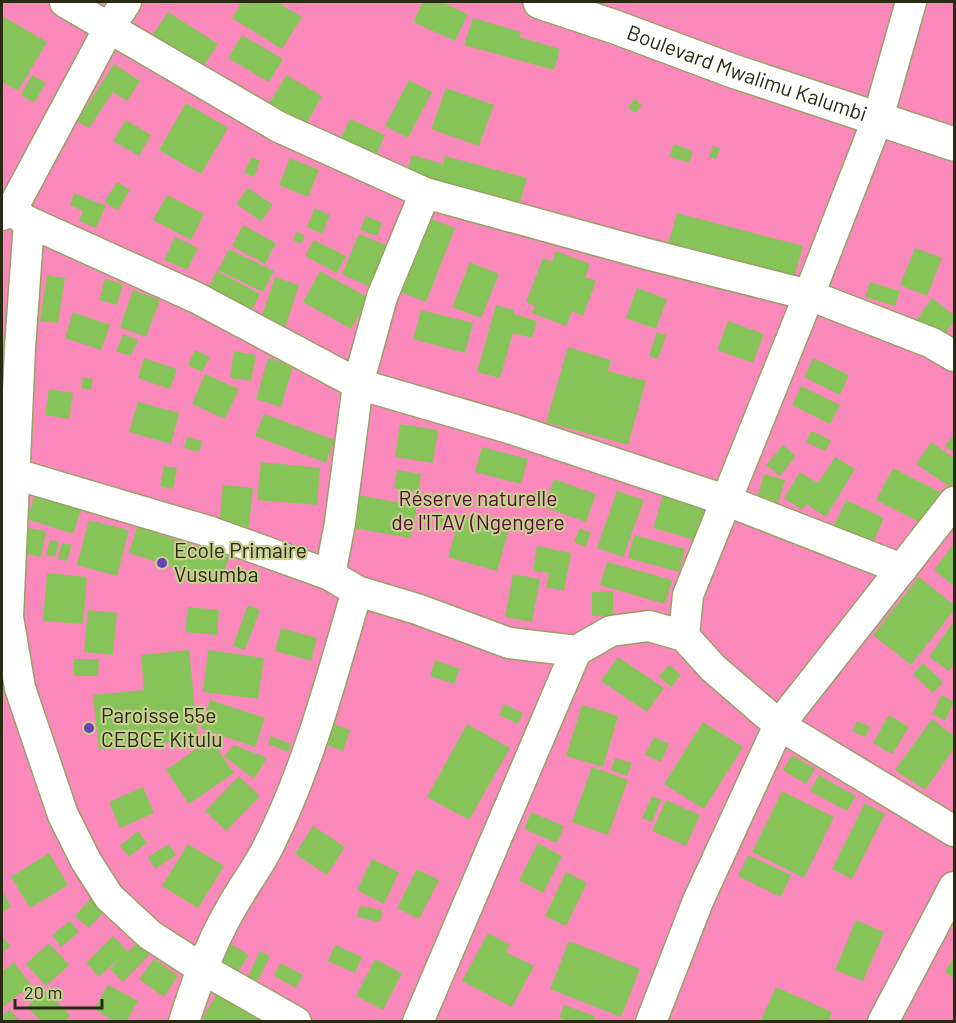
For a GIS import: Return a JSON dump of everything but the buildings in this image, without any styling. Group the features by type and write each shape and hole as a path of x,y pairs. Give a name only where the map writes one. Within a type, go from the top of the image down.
{"street":[{"path":"65,2 279,127 425,193 647,254 809,295 932,343 954,356"},
{"path":"126,2 109,28 14,216 20,348 15,474 6,542 8,617 20,688 63,815 86,861 109,897 150,935 201,968 296,1022"},
{"name":"Boulevard Mwalimu Kalumbi","path":"540,2 733,71 954,144"},
{"path":"684,636 688,595 878,118 911,2"},
{"path":"330,575 340,523 358,384 382,297 425,193"},
{"path":"14,216 197,298 358,384 509,428 725,500 902,569"},
{"path":"15,474 211,532 330,575 357,591 417,609 509,643 576,651 611,631 649,626 684,636 713,668 779,725 954,831"},
{"path":"651,1022 698,901 779,725 954,502"},
{"path":"184,1022 201,968 228,913 268,847 286,808 306,754 357,591"},
{"path":"418,1022 576,651"},
{"path":"883,1022 954,887"}],"green space":[{"name":"Réserve naturelle de l'ITAV (Ngengere","path":"2,2 954,2 954,1021 2,1021"}],"place":[{"name":"Ecole Primaire Vusumba","path":"162,563"},
{"name":"Paroisse 55e CEBCE Kitulu","path":"89,728"}]}
